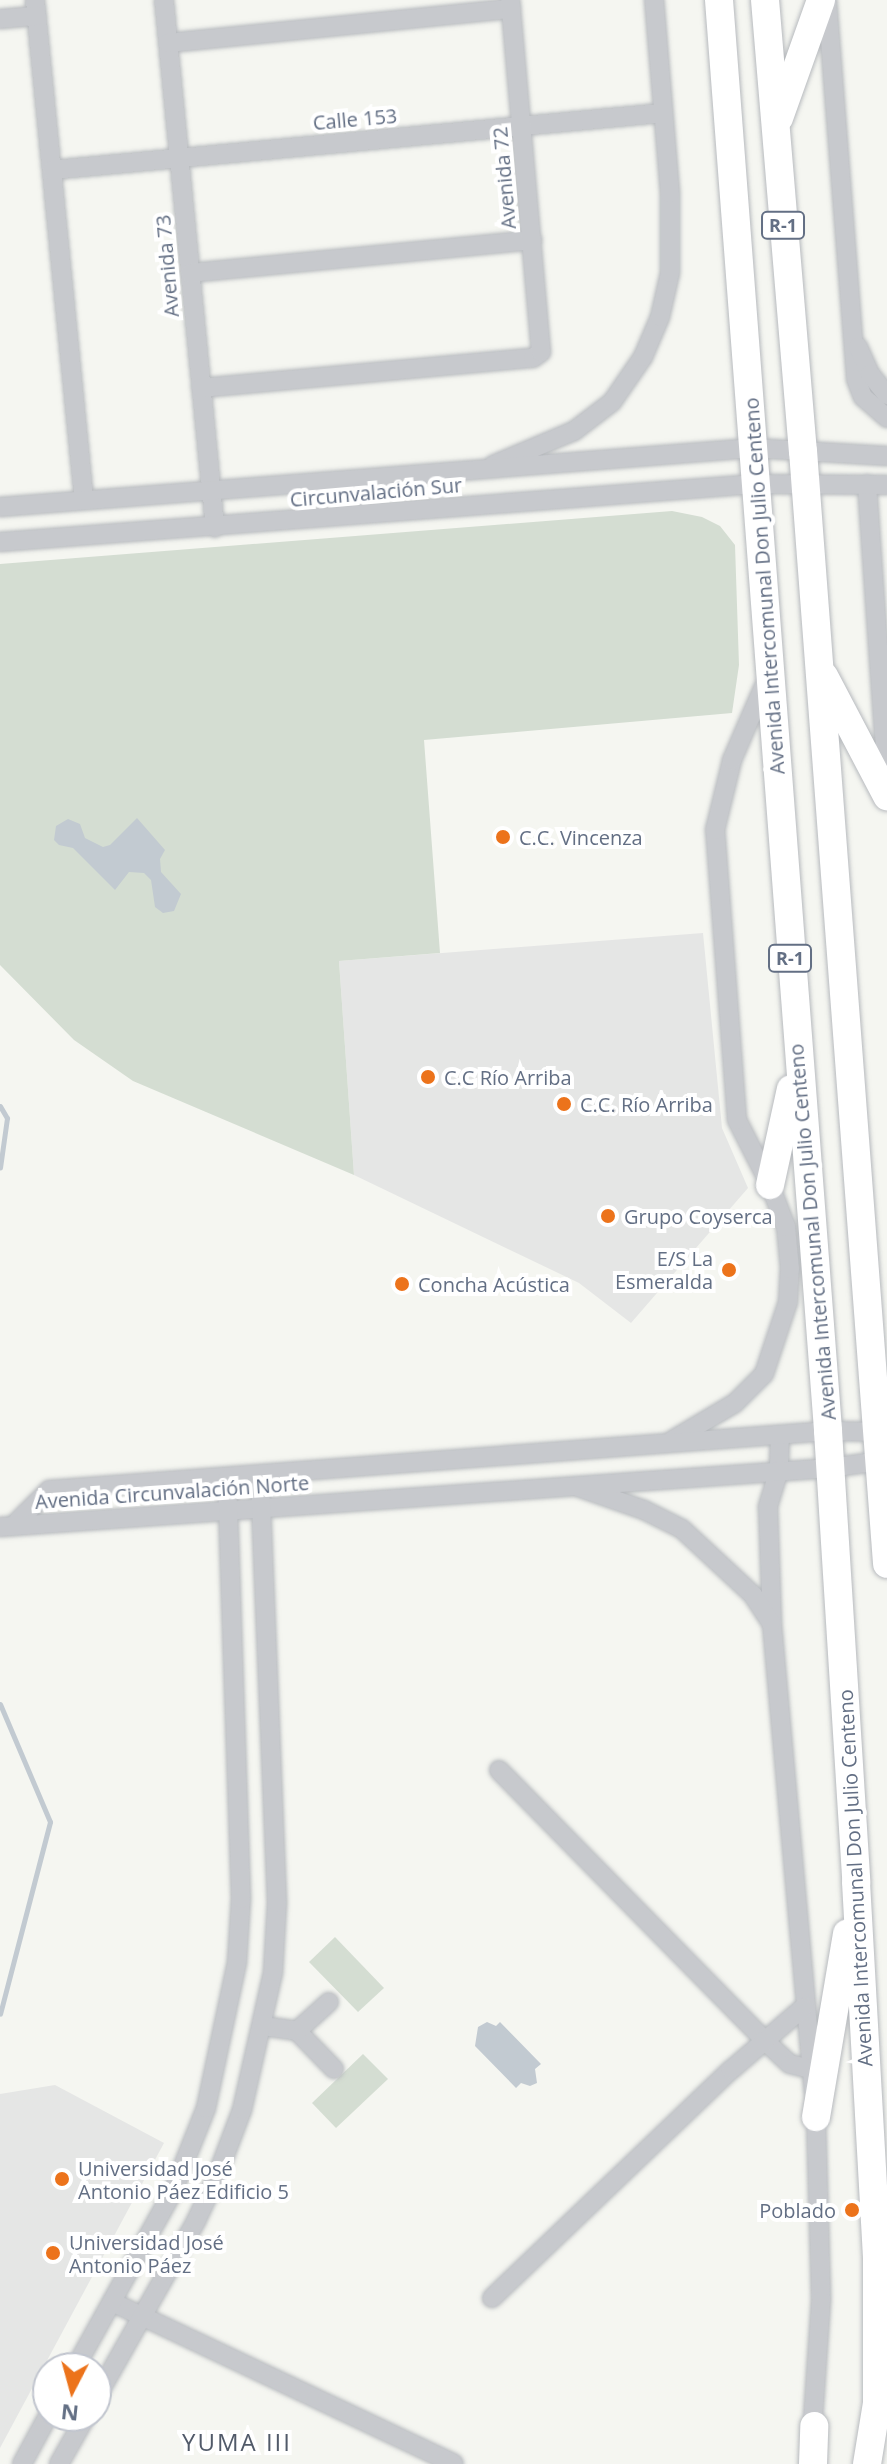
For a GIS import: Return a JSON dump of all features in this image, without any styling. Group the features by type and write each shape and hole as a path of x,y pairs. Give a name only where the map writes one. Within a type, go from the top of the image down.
{"main road":[{"name":"Avenida Intercomunal Don Julio Centeno","path":"719,0 771,671 797,1061 828,1431 856,1882 877,2260 877,2403 867,2464"},
{"name":"R-1","path":"765,0 882,1446 887,1564"},
{"path":"774,130 821,0"},
{"path":"818,667 887,796"},
{"path":"770,1185 797,1061"},
{"path":"872,1348 887,1303"},
{"path":"816,2117 856,1882"},
{"path":"813,2464 814,2426"}],"street":[{"name":"Avenida 73","path":"164,0 215,528"},
{"path":"480,471 574,431 612,402 643,357 660,317 670,273 670,193 654,0"},
{"path":"827,0 856,379 863,397 887,418"},
{"path":"168,43 511,5"},
{"name":"Avenida 72","path":"201,388 533,358 541,352 511,5"},
{"path":"0,19 36,8 84,500"},
{"name":"Calle 153","path":"52,170 662,113"},
{"path":"190,273 532,240"},
{"path":"853,334 870,374 887,395"},
{"name":"Circunvalación Sur","path":"0,507 753,448 803,451"},
{"path":"803,451 887,456"},
{"name":"Circunvalación Sur","path":"0,542 215,528 755,484 805,485"},
{"path":"867,484 887,778"},
{"path":"805,485 887,485"},
{"path":"666,1444 735,1403 764,1374 788,1302 789,1243 770,1185 737,1120 715,830 732,760 750,712 771,671"},
{"name":"Avenida Circunvalación Norte","path":"6,1526 49,1490 260,1477 828,1431 882,1446"},
{"path":"780,1435 779,1470 768,1507 772,1624 816,2117 821,2301 814,2426 806,2464"},
{"name":"Avenida Circunvalación Norte","path":"6,1526 830,1468 882,1446"},
{"path":"112,2369 217,2176 242,2110 273,1972 277,1903 260,1477"},
{"path":"84,2352 173,2191 206,2108 237,1962 241,1899 227,1479"},
{"path":"572,1485 644,1510 682,1529 753,1595 772,1624"},
{"path":"499,1770 764,2040 790,2064 810,2069"},
{"path":"297,2031 329,2002"},
{"path":"492,2298 764,2040 804,2007"},
{"path":"263,2026 297,2031 334,2069"},
{"path":"112,2302 454,2464"},
{"path":"22,2464 39,2432"},
{"path":"59,2464 77,2432"}],"shaded area":[{"path":"672,511 702,517 720,526 735,545 739,665 732,713 424,740 440,953 339,961 354,1175 133,1081 74,1040 0,965 0,564"},
{"path":"137,818 165,850 160,859 161,872 181,894 174,911 163,913 155,907 151,880 144,873 129,872 115,890 73,848 59,845 54,840 56,826 68,819 80,824 85,838 103,847 110,845"},
{"name":"C.C. Río Arriba","path":"703,933 722,1128 748,1188 631,1323 579,1283 354,1175 339,961"},
{"path":"335,1937 384,1988 358,2012 309,1962"},
{"path":"487,2022 496,2026 500,2022 541,2064 535,2069 537,2083 530,2086 521,2083 516,2088 475,2046 478,2027"},
{"path":"363,2054 388,2079 336,2128 312,2103"},
{"name":"Universidad José Antonio Páez","path":"55,2085 164,2143 52,2352 32,2352 32,2388 0,2448 0,2094"}],"waterway":[{"path":"0,1106 7,1118 0,1168"},
{"path":"0,1704 50,1822 0,2014"}],"place":[{"name":"C.C. Vincenza","path":"503,837"},
{"name":"C.C Río Arriba","path":"428,1077"},
{"name":"C.C. Río Arriba","path":"564,1104"},
{"name":"Grupo Coyserca","path":"608,1216"},
{"name":"E/S La Esmeralda","path":"729,1270"},
{"name":"Concha Acústica","path":"402,1284"},
{"name":"Universidad José Antonio Páez Edificio 5","path":"62,2179"},
{"name":"Poblado","path":"852,2210"},
{"name":"Universidad José Antonio Páez","path":"53,2253"}],"district":[{"name":"YUMA III","path":"237,2442"}]}
